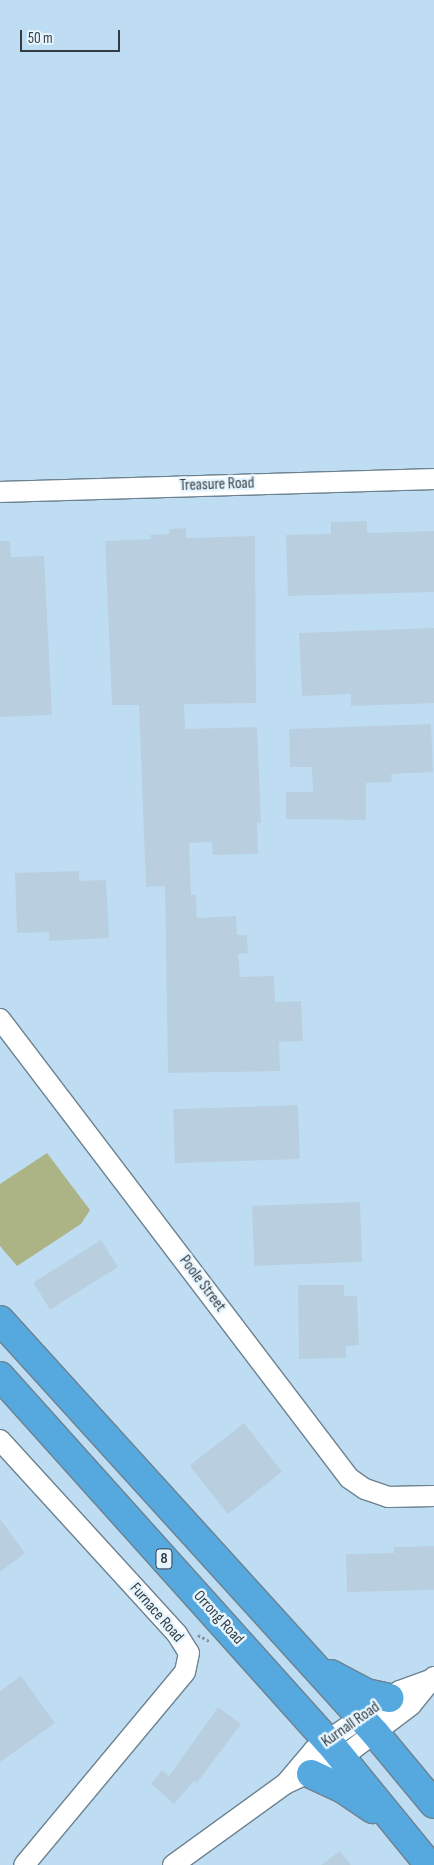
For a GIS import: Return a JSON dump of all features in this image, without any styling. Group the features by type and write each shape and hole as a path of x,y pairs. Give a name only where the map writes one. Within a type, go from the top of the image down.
{"highway":[{"path":"0,1320 316,1667 434,1804"},
{"name":"Orrong Road","path":"0,1376 335,1750 429,1865"},
{"path":"316,1667 366,1693 389,1698"},
{"path":"311,1774 343,1789 397,1825"}],"street":[{"name":"Treasure Road","path":"0,492 434,479"},
{"name":"Poole Street","path":"0,1019 349,1478 365,1489 388,1497 434,1496"},
{"name":"Furnace Road","path":"0,1440 180,1638 189,1654 185,1672 24,1865"},
{"name":"Kurnall Road","path":"368,1726 389,1698 400,1691 431,1679"},
{"name":"Kurnall Road","path":"285,1784 311,1774 335,1750 368,1726 411,1705 431,1679"},
{"name":"Kurnall Road","path":"173,1865 285,1784 314,1750 335,1750"}],"shaded area":[{"path":"0,0 434,0 434,1865 0,1865"},
{"path":"47,1153 90,1210 81,1224 17,1266 0,1246 0,1184"}],"building":[{"path":"367,521 367,533 434,531 434,592 288,596 286,535 331,534 331,522"},
{"path":"186,528 186,538 255,536 256,703 184,704 185,729 257,727 261,823 257,823 258,854 213,855 212,842 189,843 191,895 196,895 197,918 236,916 237,935 247,935 248,953 238,954 240,977 274,976 275,1002 301,1001 303,1041 279,1042 280,1071 168,1073 165,886 146,887 139,705 112,705 105,541 151,539 150,535 169,534 169,529"},
{"path":"0,541 10,541 11,557 44,556 52,715 0,717"},
{"path":"434,628 434,703 351,706 351,694 302,696 299,633"},
{"path":"431,724 433,772 391,774 392,782 366,783 366,820 286,819 286,792 313,792 312,767 290,767 289,729"},
{"path":"79,871 79,881 106,880 109,938 49,941 49,932 17,933 15,873"},
{"path":"298,1105 300,1159 175,1163 173,1109"},
{"path":"360,1202 362,1262 254,1266 252,1206"},
{"path":"101,1240 118,1267 50,1310 33,1282"},
{"path":"298,1285 344,1285 344,1296 357,1296 359,1345 346,1346 346,1358 299,1359"},
{"path":"244,1423 282,1472 228,1514 190,1465"},
{"path":"0,1519 25,1553 0,1572"},
{"path":"434,1546 434,1590 347,1592 346,1554 394,1553 394,1547"},
{"path":"21,1676 55,1723 0,1762 0,1691"},
{"path":"218,1707 241,1724 197,1783 194,1781 174,1804 151,1784 162,1770 169,1776"},
{"path":"340,1851 351,1865 321,1865"}]}
